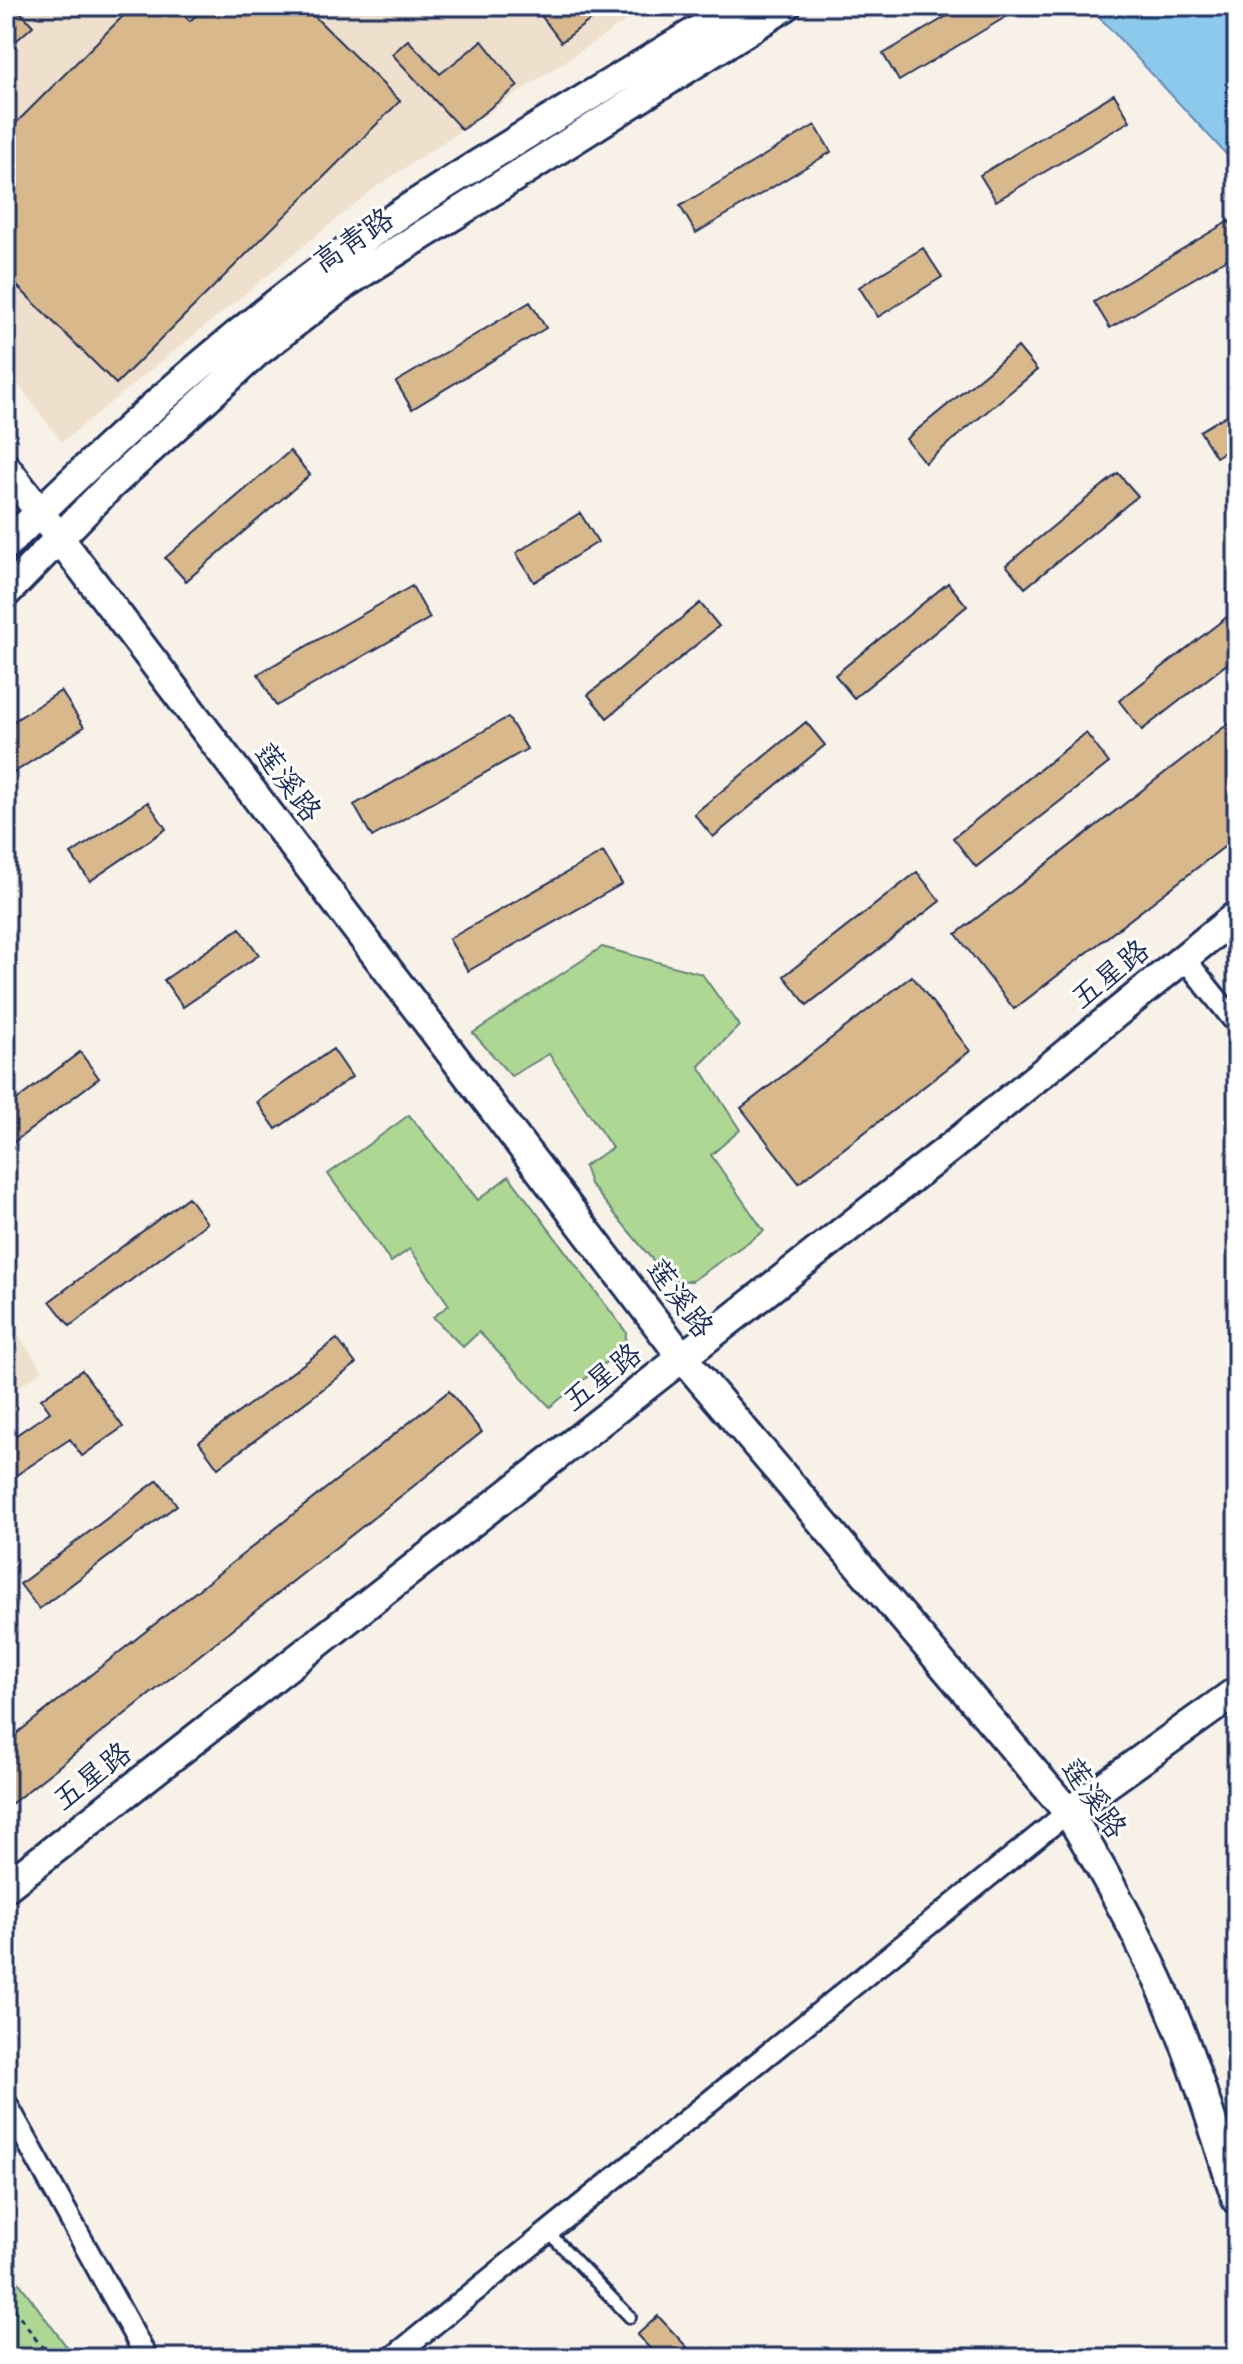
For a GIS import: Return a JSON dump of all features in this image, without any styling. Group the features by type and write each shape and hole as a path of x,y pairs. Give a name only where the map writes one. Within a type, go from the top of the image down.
{"street":[{"name":"高青路","path":"6,545 229,340 320,271 406,210 738,6"},
{"name":"高青路","path":"6,593 109,487 256,353 346,283 786,6"},
{"name":"莲溪路","path":"6,468 682,1357 1068,1812 1117,1894 1148,1955 1195,2070 1237,2200"},
{"name":"五星路","path":"6,1887 951,1147 1237,915"},
{"path":"1184,958 1237,1024"},
{"path":"392,2358 1068,1812 1237,1691"},
{"path":"6,2103 147,2358"}],"lane":[{"path":"549,2233 630,2317"}],"path":[{"path":"6,2297 38,2342 55,2358"}],"shaded area":[{"path":"6,6 648,6 376,187 62,442 6,368"},
{"path":"6,1317 43,1370 6,1396"}],"green space":[{"path":"602,947 702,974 739,1026 699,1066 740,1130 711,1155 764,1231 692,1281 669,1280 590,1184 584,1166 612,1148 549,1054 511,1076 473,1033"},
{"path":"409,1115 478,1200 509,1176 626,1332 625,1347 550,1407 479,1332 463,1347 433,1317 449,1305 410,1249 391,1262 328,1174"},
{"path":"6,2265 75,2358 6,2358"}],"water":[{"path":"1089,6 1233,6 1237,11 1237,166"}],"building":[{"path":"6,6 15,6 33,26 6,50"},
{"path":"133,6 174,6 190,21 205,6 304,6 400,101 116,384 6,275 6,133"},
{"path":"534,6 609,6 561,42"},
{"path":"964,6 1024,6 899,81 883,54"},
{"path":"408,40 440,74 482,41 518,86 462,130 392,54"},
{"path":"1114,94 1130,121 996,201 980,175"},
{"path":"815,125 831,152 696,233 680,206"},
{"path":"1229,221 1237,234 1237,253 1110,328 1094,302"},
{"path":"923,248 942,277 878,317 859,287"},
{"path":"530,302 546,328 412,409 396,382"},
{"path":"1018,347 1037,370 925,463 906,439"},
{"path":"1237,409 1237,445 1216,457 1200,431"},
{"path":"290,451 310,475 186,581 165,558"},
{"path":"1118,473 1138,496 1025,588 1006,565"},
{"path":"580,513 598,542 534,582 516,553"},
{"path":"948,583 967,606 854,698 835,675"},
{"path":"412,586 430,618 276,706 258,674"},
{"path":"700,603 719,626 607,718 588,695"},
{"path":"1237,609 1237,656 1142,730 1119,701"},
{"path":"61,691 84,727 6,778 6,726"},
{"path":"508,717 527,749 372,837 354,805"},
{"path":"1237,717 1237,837 1014,1009 956,934"},
{"path":"806,722 825,745 713,837 694,814"},
{"path":"1086,733 1109,763 976,867 953,838"},
{"path":"148,802 166,829 90,881 71,854"},
{"path":"603,852 622,884 468,971 449,939"},
{"path":"917,872 940,901 807,1005 784,976"},
{"path":"240,928 259,955 183,1007 164,980"},
{"path":"912,976 970,1051 799,1183 741,1108"},
{"path":"333,1049 352,1077 276,1129 257,1102"},
{"path":"80,1052 99,1078 6,1148 6,1108"},
{"path":"188,1197 207,1223 70,1326 50,1301"},
{"path":"337,1339 356,1364 218,1468 199,1442"},
{"path":"82,1370 123,1427 82,1456 70,1439 6,1482 6,1442 50,1412 41,1399"},
{"path":"449,1391 482,1432 6,1808 6,1742"},
{"path":"158,1480 177,1505 39,1609 20,1584"},
{"path":"658,2316 697,2358 659,2358 637,2335"}]}
